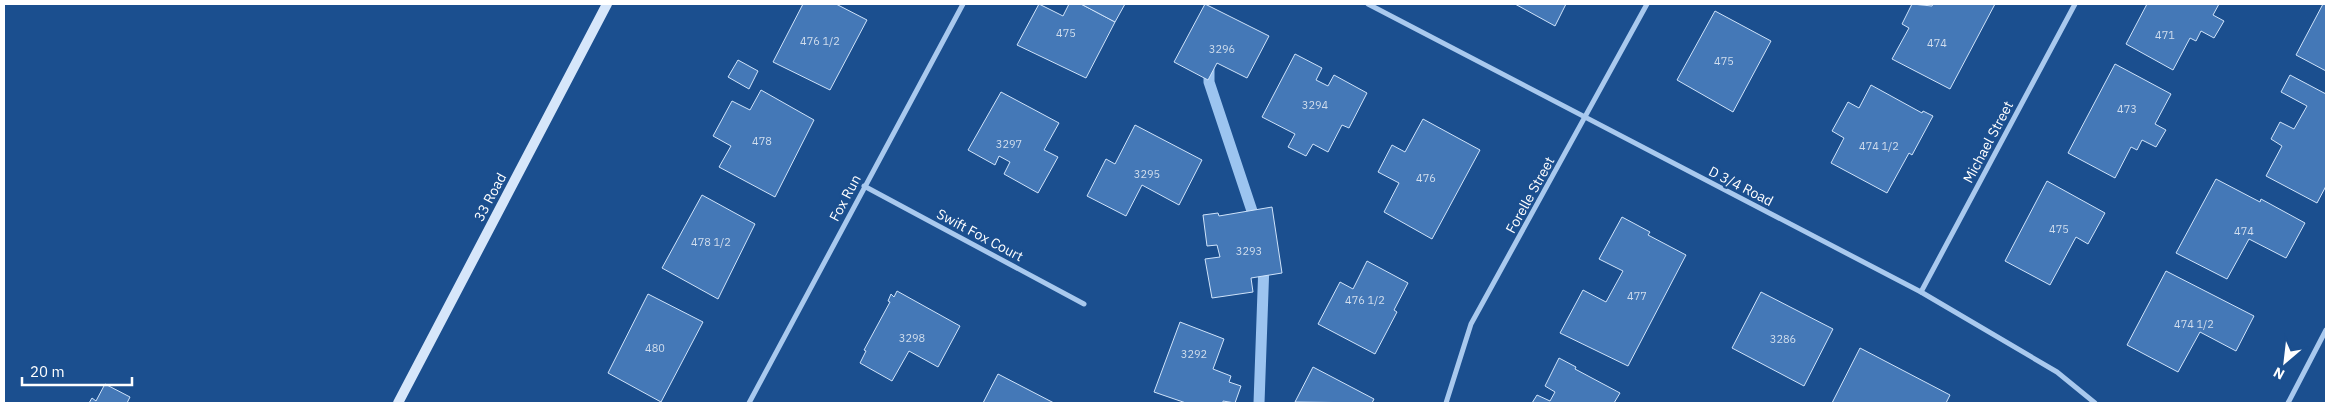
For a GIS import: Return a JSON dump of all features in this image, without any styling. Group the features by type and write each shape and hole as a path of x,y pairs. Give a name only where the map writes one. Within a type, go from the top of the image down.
{"main road":[{"name":"33 Road","path":"398,403 607,4"}],"street":[{"name":"Fox Run","path":"749,403 963,4"},
{"name":"D 3/4 Road","path":"1368,4 1585,119 1920,292 2057,372 2095,403"},
{"name":"Forelle Street","path":"1446,403 1471,324 1647,4"},
{"name":"Michael Street","path":"1920,292 2075,4"},
{"name":"Swift Fox Court","path":"864,186 1084,304"},
{"path":"2288,403 2326,330"}],"building":[{"path":"803,4 836,4 867,20 830,90 773,62"},
{"path":"1039,4 1063,16 1069,4 1081,4 1115,22 1086,78 1017,45"},
{"path":"1081,4 1125,4 1115,22"},
{"path":"1205,4 1269,36 1247,78 1217,63 1208,80 1174,62"},
{"path":"1515,4 1566,4 1555,26"},
{"path":"1912,4 1932,6 1933,4 1995,4 1950,89 1892,59 1909,28 1902,24"},
{"path":"2147,4 2219,4 2213,15 2224,21 2214,38 2201,31 2196,41 2190,38 2173,70 2126,44"},
{"path":"2323,4 2326,4 2326,71 2296,55"},
{"path":"1715,11 1771,41 1733,112 1677,80"},
{"path":"1295,54 1322,68 1316,80 1328,86 1334,75 1367,93 1349,128 1342,125 1328,152 1313,144 1306,156 1288,147 1295,134 1262,117"},
{"path":"738,60 758,71 749,89 728,77"},
{"path":"2115,64 2171,94 2155,124 2166,130 2156,147 2142,140 2137,150 2131,147 2115,178 2068,153"},
{"path":"2290,75 2326,94 2326,186 2317,203 2266,176 2282,146 2271,139 2280,122 2294,129 2307,106 2281,92"},
{"path":"1871,85 1922,113 1923,111 1933,116 1912,155 1909,153 1887,193 1831,163 1844,138 1832,131 1848,102 1859,108"},
{"path":"761,90 814,120 775,197 719,167 731,146 713,136 732,101 750,110"},
{"path":"1001,92 1059,123 1044,150 1058,157 1038,193 1004,174 1010,162 999,156 995,165 968,150"},
{"path":"1423,119 1480,150 1432,239 1384,212 1399,183 1378,172 1392,145 1405,152"},
{"path":"1135,125 1202,160 1179,205 1142,185 1126,216 1087,196 1106,159 1115,164"},
{"path":"2216,179 2260,202 2261,199 2305,223 2286,258 2249,239 2227,279 2176,253"},
{"path":"2047,181 2105,213 2088,244 2076,237 2050,285 2005,261"},
{"path":"702,195 755,224 718,299 662,268"},
{"path":"1272,207 1282,273 1251,278 1253,292 1212,298 1205,259 1220,257 1217,245 1207,246 1203,215 1218,213 1219,216"},
{"path":"1622,217 1650,232 1648,235 1686,255 1628,366 1560,333 1583,290 1606,302 1623,271 1599,259"},
{"path":"1367,261 1408,283 1394,310 1397,312 1375,354 1318,324 1340,282 1353,289"},
{"path":"2166,271 2254,316 2236,351 2200,332 2178,372 2127,345"},
{"path":"897,291 960,326 938,367 909,351 892,381 860,363 866,351 864,350 890,302 888,301 891,294 894,297"},
{"path":"1761,292 1833,329 1804,386 1732,348"},
{"path":"648,294 703,322 661,402 608,373"},
{"path":"1180,322 1224,339 1213,369 1231,376 1229,382 1241,386 1235,403 1223,401 1223,403 1186,403 1154,392"},
{"path":"1860,348 1950,395 1946,403 1832,403"},
{"path":"1559,358 1576,367 1575,369 1620,393 1614,403 1532,403 1537,395 1550,401 1555,392 1545,386"},
{"path":"1313,367 1374,399 1372,403 1295,402"},
{"path":"998,374 1054,403 983,403"},
{"path":"105,384 130,397 127,403 89,403 92,398 96,401"}],"waterway":[{"path":"1209,64 1209,82 1256,223"},
{"path":"1259,403 1264,263"}]}
